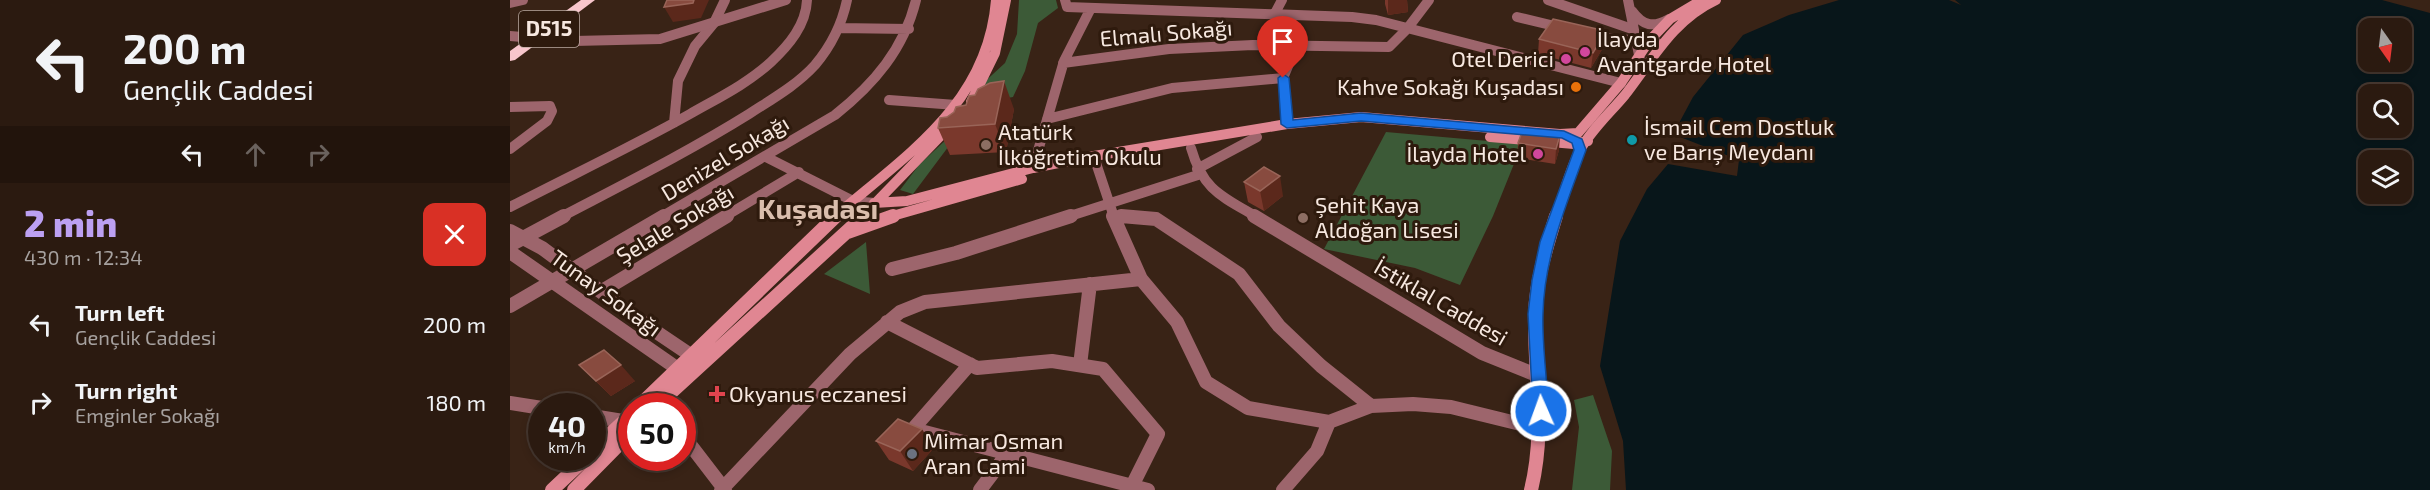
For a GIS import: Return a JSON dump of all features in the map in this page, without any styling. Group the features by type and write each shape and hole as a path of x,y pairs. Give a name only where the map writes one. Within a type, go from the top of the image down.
{"highway":[{"name":"D515","path":"510,45 576,0"},
{"name":"D515","path":"510,57 521,38 565,17 589,0"}],"main road":[{"path":"653,393 826,225 936,128 956,105 989,46 995,28 996,0"},
{"path":"669,393 848,232 971,102 999,48 1004,27 1006,0"},
{"path":"1531,490 1539,465 1541,429 1535,314 1539,280 1547,242 1578,133 1621,83 1649,41 1670,19 1702,0"},
{"path":"1576,143 1689,14 1716,0"},
{"path":"874,203 907,201 1033,168 1190,144 1287,124 1361,117 1576,143"},
{"path":"1190,144 1361,124 1576,143"},
{"path":"848,232 906,211 1095,160"},
{"path":"606,440 618,431"},
{"path":"574,490 618,436"},
{"path":"552,490 572,471"}],"street":[{"path":"510,3 523,0"},
{"path":"674,123 678,81 695,46 714,23 725,0"},
{"path":"521,38 660,39 786,0"},
{"path":"510,207 674,123 732,89 777,56 797,30 808,9 807,0"},
{"path":"510,245 733,124 792,86 815,64 838,28 847,0"},
{"name":"Denizel Sokağı","path":"510,306 835,115 860,96 895,54 909,29 916,0"},
{"path":"1274,15 1282,0"},
{"name":"Elmalı Sokağı","path":"1063,63 1160,50 1253,45 1389,47 1407,29 1429,0"},
{"path":"1548,0 1632,29"},
{"path":"1628,0 1638,20 1649,25 1660,25 1670,19"},
{"path":"1066,3 1091,8 1122,5 1376,20 1621,83"},
{"path":"1033,168 1063,63 1091,8"},
{"path":"1632,11 1632,29 1642,70"},
{"path":"565,17 561,25 562,32 579,39"},
{"path":"1517,17 1571,31"},
{"path":"838,28 909,29"},
{"path":"1581,33 1614,41 1635,40 1661,44"},
{"path":"1287,124 1283,78 1296,46"},
{"path":"1047,119 1172,88 1283,78"},
{"path":"890,100 956,105"},
{"path":"510,107 550,106 552,111 547,121 510,148"},
{"path":"892,269 1110,209 1199,172 1257,137"},
{"name":"İstiklal Caddesi","path":"1190,144 1199,172 1212,191 1482,353 1539,376"},
{"path":"766,157 853,201 874,203"},
{"path":"1095,160 1110,209 1141,279 1177,322 1206,382 1248,408 1329,422 1371,406 1413,404 1450,407 1541,429"},
{"name":"Şelale Sokağı","path":"602,291 799,172"},
{"path":"1110,209 1156,219 1239,274 1279,326 1321,366 1371,406"},
{"path":"826,225 848,232"},
{"name":"Tunay Sokağı","path":"510,231 525,236 602,291 651,331 692,356"},
{"name":"Tunay Sokağı","path":"510,252 554,280 632,339 678,369"},
{"path":"696,453 723,490 850,354 900,312 925,302 1141,279"},
{"path":"1080,365 1090,284"},
{"path":"887,322 977,368 1052,361 1103,369 1158,434 1132,486"},
{"path":"970,364 913,429 1148,490"},
{"path":"512,406 528,407"},
{"path":"1283,490 1317,451 1329,422"},
{"path":"980,490 1007,454"}],"green space":[{"path":"1019,0 1056,0 1058,8 1038,23 1025,71 1013,97 981,103 913,194 900,190 919,165 965,122 980,86 1005,63 1017,34"},
{"path":"1386,132 1522,144 1493,216 1460,285 1415,268 1324,249"},
{"path":"866,242 870,294 824,274"},
{"path":"1593,395 1612,451 1610,490 1572,490 1579,427 1574,400"}],"shaded area":[{"path":"1839,0 1949,0 1961,5 1955,0 2382,0 2430,13 2430,490 1626,490 1623,441 1600,366 1620,241 1647,189 1668,164 1737,176 1739,160 1680,137 1678,125 1693,97 1743,35 1789,15"}],"building":[{"path":"667,0 694,0 693,3 664,7"},
{"path":"1553,19 1606,31 1593,53 1539,39"},
{"path":"1004,81 995,124 938,128 940,118 947,117 954,112 956,107 966,105 969,96 975,95 978,89 990,83"},
{"path":"1522,132 1560,135 1556,149 1518,143"},
{"path":"1264,167 1280,176 1260,191 1244,182"},
{"path":"604,350 621,365 596,381 579,365"},
{"path":"898,419 922,429 900,451 876,441"}],"place":[{"name":"İlayda Avantgarde Hotel","path":"1585,52"},
{"name":"Otel Derici","path":"1566,59"},
{"name":"Kahve Sokağı Kuşadası","path":"1576,87"},
{"name":"İsmail Cem Dostluk ve Barış Meydanı","path":"1632,140"},
{"name":"Atatürk İlköğretim Okulu","path":"986,145"},
{"name":"İlayda Hotel","path":"1538,154"},
{"name":"Şehit Kaya Aldoğan Lisesi","path":"1303,218"},
{"name":"Okyanus eczanesi","path":"717,394"},
{"name":"Mimar Osman Aran Cami","path":"912,454"}],"district":[{"name":"Kuşadası","path":"818,209"}],"route":[{"path":"1283,78 1287,124 1361,117 1564,134 1578,141 1580,150 1547,242 1539,280 1535,314 1541,411"}]}
